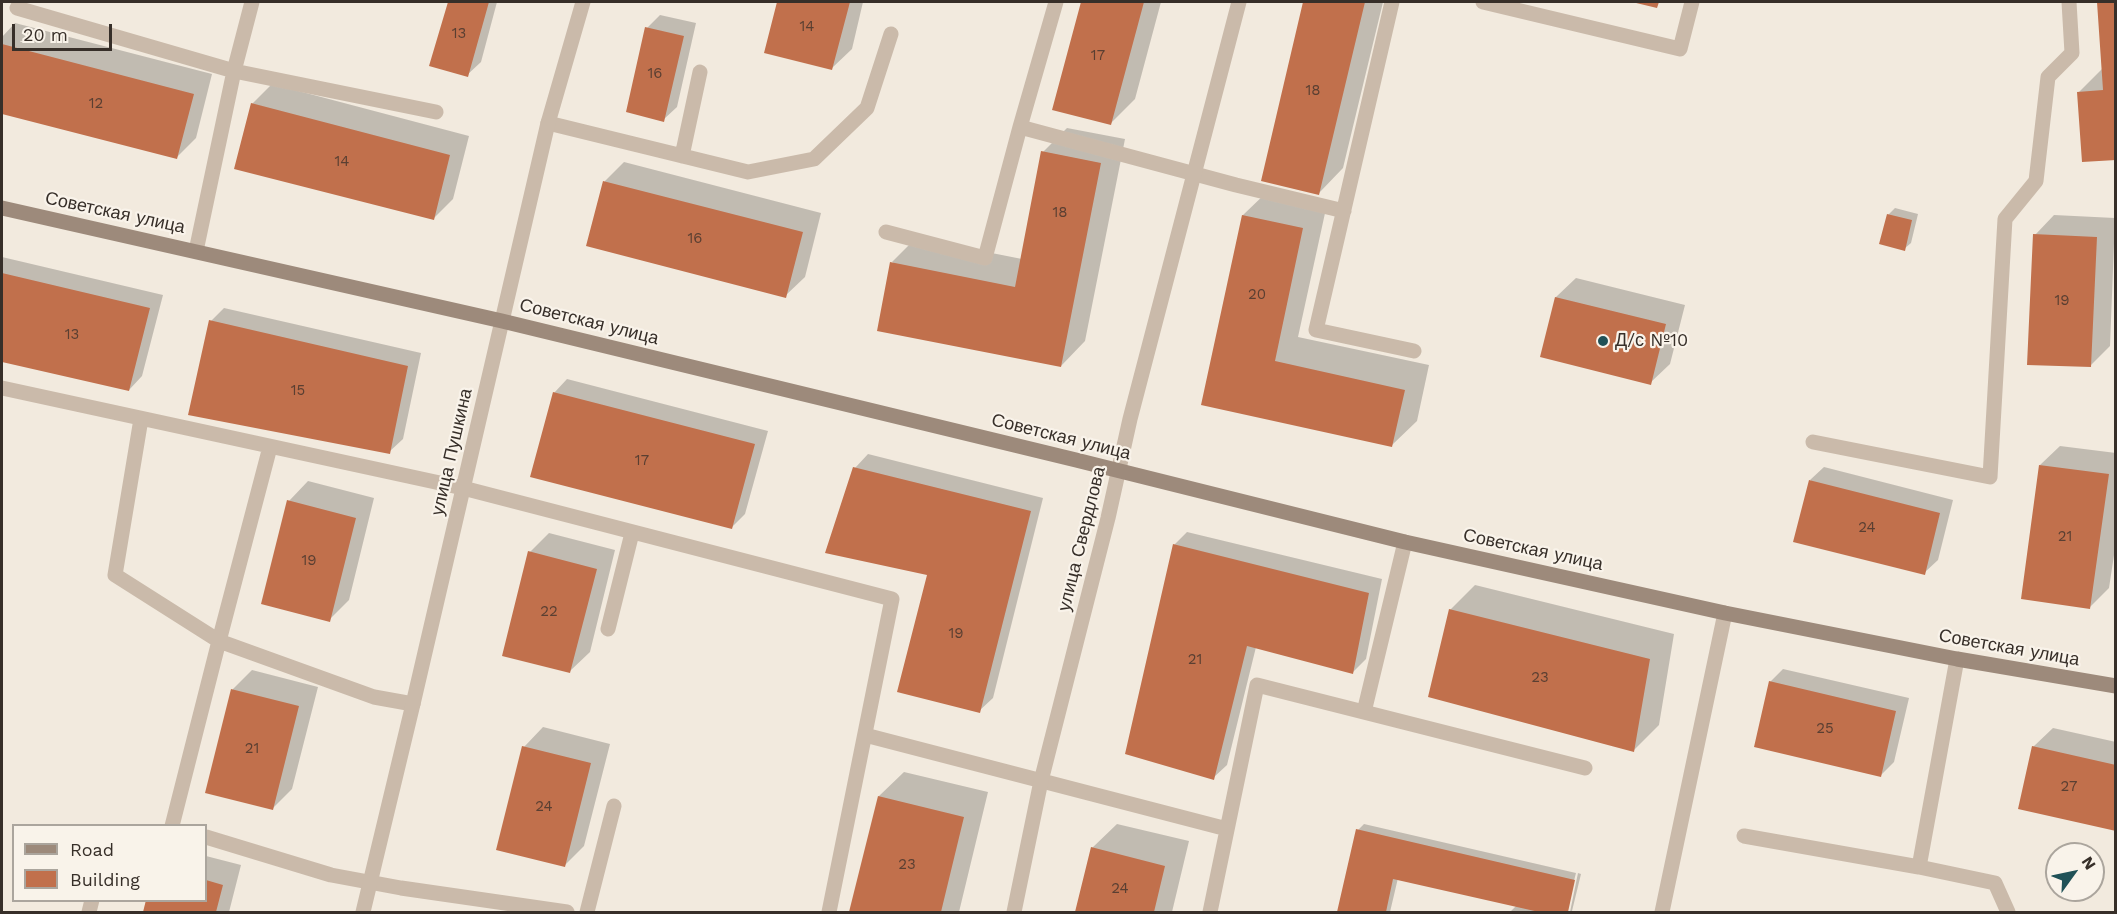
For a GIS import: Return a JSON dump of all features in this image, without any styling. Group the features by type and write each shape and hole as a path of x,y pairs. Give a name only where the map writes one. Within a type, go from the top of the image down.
{"street":[{"path":"196,251 234,71 252,2"},
{"name":"улица Пушкина","path":"363,912 548,123 583,2"},
{"path":"886,232 985,258 1056,2"},
{"name":"улица Свердлова","path":"1014,912 1041,781 1130,419 1239,2"},
{"path":"1392,2 1316,330 1414,351"},
{"path":"1483,2 1680,49 1692,2"},
{"path":"1813,442 1990,477 2005,219 2036,181 2048,77 2072,53 2070,2"},
{"path":"16,8 234,71 436,112"},
{"path":"548,123 748,172 814,159 867,108 891,34"},
{"path":"682,156 700,72"},
{"path":"1020,127 1344,211"},
{"name":"Советская улица","path":"2,208 502,321 1405,542 1725,612 1956,659 2115,686"},
{"path":"2,388 463,488 892,599 829,912"},
{"path":"141,419 115,575 219,641 374,697 413,704"},
{"path":"172,824 270,447"},
{"path":"608,629 632,532"},
{"path":"1364,712 1405,542"},
{"path":"1662,912 1725,612"},
{"path":"1919,867 1956,659"},
{"path":"1210,912 1257,685 1585,768"},
{"path":"865,735 1227,829"},
{"path":"587,912 614,806"},
{"path":"1744,836 1995,883 2008,912"},
{"path":"207,837 331,875 401,888 567,912"}],"building":[{"path":"448,2 489,2 468,77 429,66"},
{"path":"777,2 850,2 832,70 764,53"},
{"path":"1081,2 1144,2 1111,125 1052,110"},
{"path":"1303,2 1365,2 1319,195 1261,181"},
{"path":"1632,2 1659,2 1657,8"},
{"path":"2097,2 2116,2 2116,160 2082,162 2077,92 2103,90"},
{"path":"645,27 684,36 664,122 626,112"},
{"path":"2,44 194,94 177,159 2,114"},
{"path":"251,103 450,155 434,220 234,169"},
{"path":"1041,151 1101,163 1061,367 877,331 890,262 1015,287"},
{"path":"603,181 803,232 786,298 586,246"},
{"path":"1887,214 1912,220 1905,251 1879,244"},
{"path":"1242,215 1303,228 1275,361 1405,390 1392,447 1201,405"},
{"path":"2033,234 2097,237 2091,367 2027,365"},
{"path":"2,273 150,308 129,391 2,362"},
{"name":"Д/с №10","path":"1555,297 1666,324 1651,385 1540,357"},
{"path":"209,320 408,366 390,454 188,415"},
{"path":"553,392 755,444 732,529 530,477"},
{"path":"2039,465 2109,474 2090,609 2021,599"},
{"path":"853,467 1031,511 980,713 897,692 927,575 825,553"},
{"path":"1809,480 1940,513 1925,575 1793,542"},
{"path":"287,500 356,518 330,622 261,604"},
{"path":"1173,544 1369,593 1353,674 1247,646 1214,780 1125,754"},
{"path":"528,551 597,569 570,673 502,656"},
{"path":"1449,609 1650,659 1634,752 1428,697"},
{"path":"1769,681 1896,711 1881,777 1754,747"},
{"path":"231,689 299,706 273,810 205,793"},
{"path":"522,746 591,763 565,867 496,850"},
{"path":"2032,746 2116,765 2116,831 2018,809"},
{"path":"878,796 964,817 941,912 849,912"},
{"path":"1356,829 1575,880 1568,912 1539,912 1393,879 1386,912 1337,912"},
{"path":"1091,847 1165,866 1154,912 1075,912"},
{"path":"207,880 223,885 216,912 143,912 146,902 207,902"}],"place":[{"name":"Д/с №10","path":"1603,341"}]}
